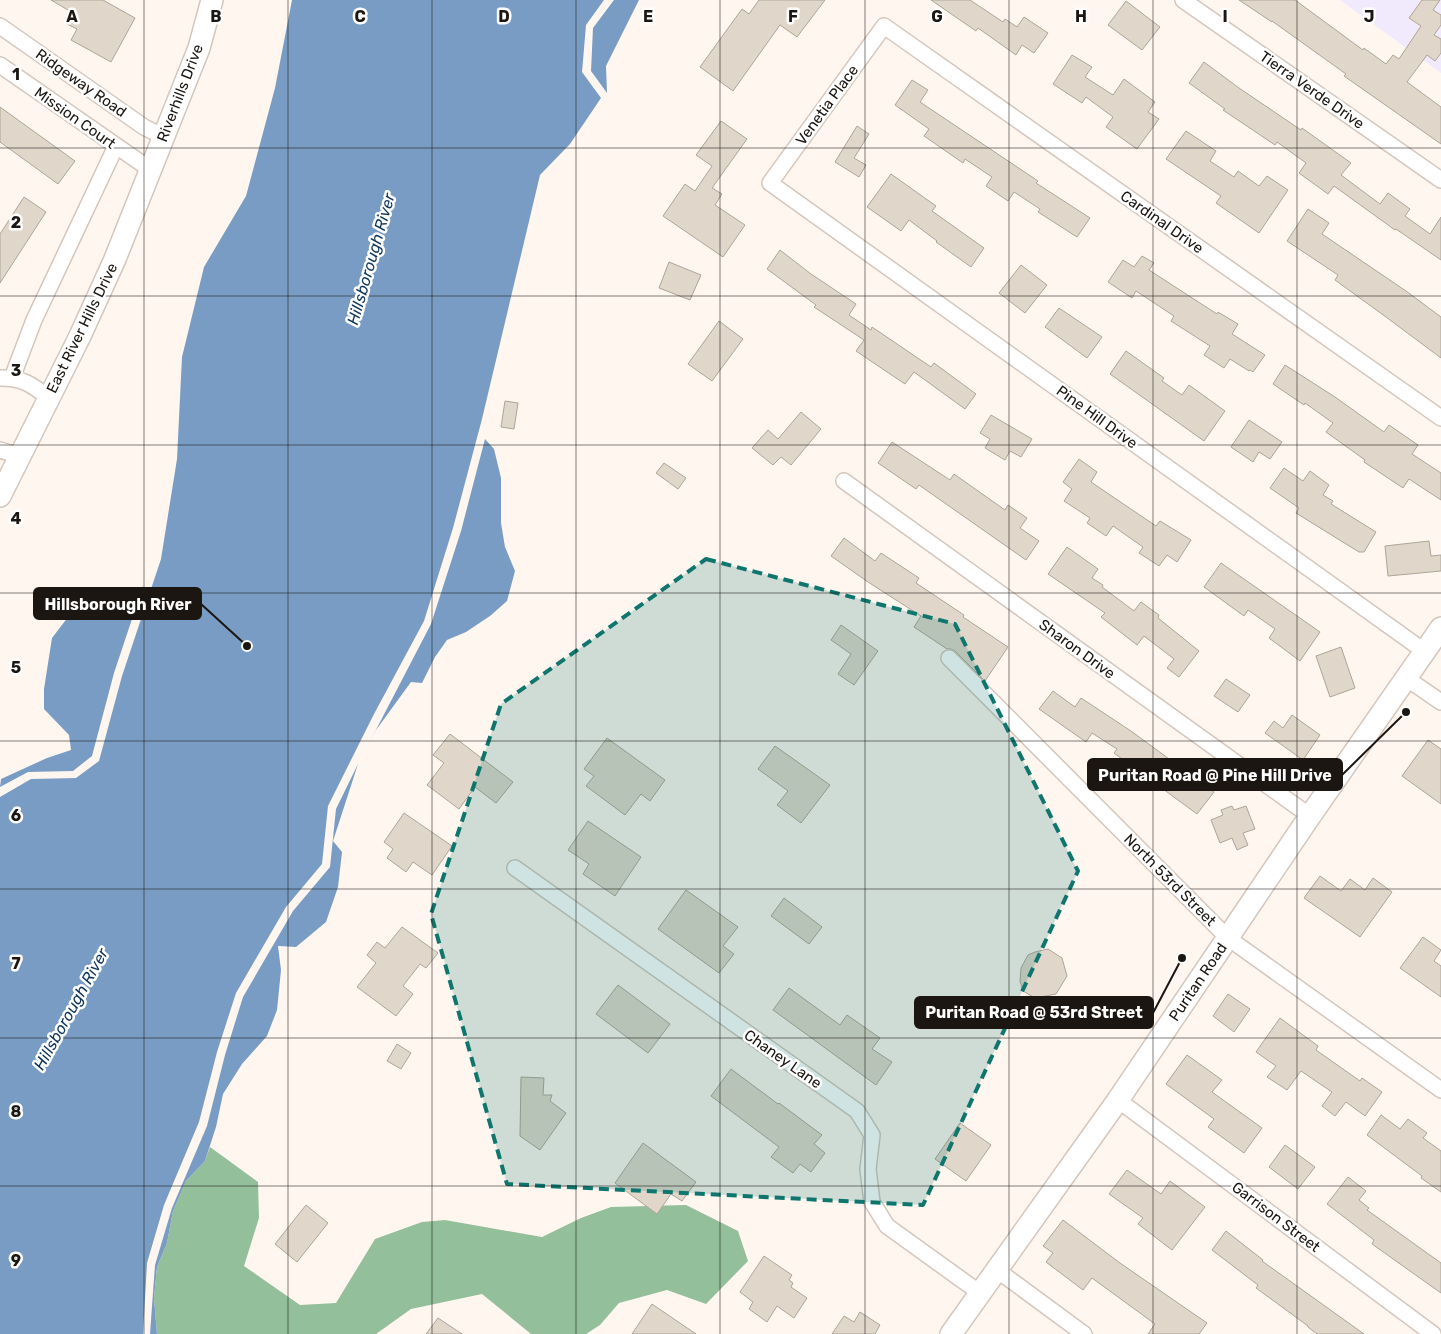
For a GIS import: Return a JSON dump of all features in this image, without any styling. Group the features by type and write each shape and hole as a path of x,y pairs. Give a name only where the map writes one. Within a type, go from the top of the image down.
{"street":[{"name":"Riverhills Drive","path":"153,164 199,48 212,0"},
{"name":"Tierra Verde Drive","path":"1183,0 1441,180"},
{"name":"Ridgeway Road","path":"0,26 144,128 164,136"},
{"name":"Venetia Place","path":"770,183 884,26"},
{"name":"Cardinal Drive","path":"884,26 1441,418"},
{"name":"Mission Court","path":"0,65 116,146 153,164"},
{"path":"49,398 30,383 6,378 116,146"},
{"name":"East River Hills Drive","path":"0,496 10,453 49,398 80,336 115,259 153,164"},
{"name":"Pine Hill Drive","path":"770,183 1424,651"},
{"name":"Sharon Drive","path":"844,481 1310,816"},
{"name":"Puritan Road","path":"952,1334 1118,1100 1310,816 1441,628"},
{"name":"North 53rd Street","path":"949,658 1228,938 1441,1090"},
{"path":"1406,678 1441,702"},
{"name":"Chaney Lane","path":"515,868 857,1111 872,1135 868,1169 872,1202 888,1226 980,1293"},
{"name":"Garrison Street","path":"1118,1100 1433,1334"},
{"path":"997,1270 1084,1334"}],"highlighted area":[{"path":"706,559 955,624 1078,871 923,1205 507,1184 431,914 501,704"}],"shaded area":[{"path":"1340,0 1441,0 1441,73"}],"green space":[{"path":"210,1147 258,1182 259,1218 244,1266 300,1305 336,1303 375,1239 422,1222 445,1220 542,1237 581,1218 611,1207 686,1205 738,1231 748,1261 706,1304 667,1290 619,1303 600,1325 586,1334 531,1334 482,1294 411,1309 376,1334 157,1334 154,1298 157,1267 167,1243 173,1211 186,1181 205,1161"}],"water":[{"path":"292,0 604,0 586,25 582,72 601,98 570,144 540,175 482,419 453,528 424,621 374,714 328,806 322,864 286,907 236,993 217,1052 199,1122 164,1205 147,1263 143,1334 0,1334 0,797 31,779 76,778 99,761 122,676 161,559 177,459 182,357 204,267 246,196 275,88"},
{"path":"614,0 639,0 606,66 607,93 591,71 593,28"},
{"path":"485,439 494,449 501,478 501,523 505,547 515,571 507,601 490,616 466,632 447,640 435,657 422,683 411,682 376,730 366,749 431,624 461,531"},
{"path":"143,586 114,673 92,756 73,771 28,772 0,787 1,779 47,758 71,750 69,735 44,709 44,689 52,638 75,608 108,595"},
{"path":"358,764 333,841 342,852 338,887 326,922 296,947 278,946 281,970 277,1010 267,1036 242,1064 223,1094 216,1127 205,1161 186,1181 173,1211 167,1243 157,1267 154,1298 157,1334 150,1334 155,1265 172,1208 207,1126 225,1055 243,997 293,911 330,867 336,809"}],"building":[{"path":"51,0 103,0 135,18 111,62 71,40 77,29 67,24 73,13"},
{"path":"759,0 825,0 797,37 780,25 733,91 700,67 742,9 749,14"},
{"path":"931,0 970,0 1003,22 1005,19 1017,27 1024,17 1048,33 1034,53 1022,45 1016,55 978,28 976,31"},
{"path":"1239,0 1295,0 1363,50 1364,48 1386,64 1393,55 1399,59 1421,26 1409,18 1422,0 1440,0 1433,10 1441,15 1441,25 1434,35 1441,39 1441,53 1435,61 1427,55 1407,82 1441,107 1441,144 1344,76 1346,74 1272,21"},
{"path":"1126,1 1160,27 1142,50 1108,25"},
{"path":"1072,55 1092,67 1085,77 1113,95 1124,79 1155,102 1148,112 1159,119 1137,149 1106,127 1113,117 1086,97 1082,103 1053,84"},
{"path":"1204,62 1239,88 1301,130 1302,128 1351,163 1341,175 1380,204 1388,193 1410,209 1405,216 1430,234 1441,217 1441,260 1334,186 1328,194 1299,173 1306,163 1277,142 1275,145 1223,110 1225,109 1189,83"},
{"path":"912,80 928,90 920,102 1038,181 1036,183 1090,218 1077,237 1038,212 1040,209 1014,192 1008,201 986,186 992,177 965,159 963,163 924,136 929,129 895,105"},
{"path":"0,107 75,161 58,184 0,142"},
{"path":"721,121 747,139 712,188 722,194 715,205 745,225 723,257 663,216 685,184 695,191 712,166 696,155"},
{"path":"857,126 869,134 854,158 866,165 859,177 835,162"},
{"path":"1186,131 1216,151 1210,161 1234,177 1238,171 1259,186 1267,176 1288,190 1259,233 1216,203 1221,196 1166,159"},
{"path":"891,174 936,206 932,211 984,248 971,267 909,220 901,231 867,207"},
{"path":"24,197 46,212 0,283 0,234"},
{"path":"1308,209 1329,223 1322,234 1441,317 1441,358 1335,280 1338,275 1287,241"},
{"path":"780,250 811,274 856,304 849,315 871,330 872,327 931,367 934,363 976,394 965,409 914,372 905,384 856,351 864,340 814,307 816,305 767,269"},
{"path":"1142,256 1154,263 1149,270 1217,314 1218,312 1238,324 1232,334 1265,355 1253,372 1230,359 1224,368 1204,355 1210,346 1171,321 1174,316 1136,291 1132,298 1108,282 1123,260 1134,267"},
{"path":"669,262 701,275 690,300 659,288"},
{"path":"1021,265 1047,285 1025,313 999,293"},
{"path":"1059,308 1102,337 1087,358 1045,327"},
{"path":"719,321 743,339 712,381 688,364"},
{"path":"1126,351 1164,378 1162,381 1182,395 1189,385 1225,411 1204,441 1110,374"},
{"path":"1285,365 1335,397 1384,432 1389,425 1418,445 1412,454 1441,473 1441,500 1409,479 1403,488 1364,462 1365,460 1326,432 1333,423 1305,403 1304,405 1273,384"},
{"path":"505,401 518,403 514,429 501,427"},
{"path":"801,412 821,429 791,465 781,457 773,465 752,448 768,430 778,439"},
{"path":"991,415 1032,439 1021,457 1010,451 1005,460 985,448 990,439 980,433"},
{"path":"1249,420 1282,442 1270,459 1259,452 1253,462 1231,447"},
{"path":"892,442 950,480 954,474 1005,510 1008,505 1027,518 1020,528 1039,541 1026,560 919,485 916,489 878,463"},
{"path":"1079,459 1097,472 1091,482 1156,526 1160,521 1191,540 1177,562 1167,555 1159,566 1139,553 1143,547 1113,526 1106,536 1087,523 1090,518 1064,501 1072,489 1063,482"},
{"path":"664,463 686,478 678,489 656,473"},
{"path":"1284,468 1303,481 1310,471 1329,485 1323,495 1333,501 1331,504 1376,532 1364,552 1359,552 1296,513 1299,508 1270,488"},
{"path":"844,538 875,561 881,553 919,578 916,583 1008,647 985,681 955,651 947,649 914,627 921,616 831,556"},
{"path":"1429,541 1431,556 1441,555 1441,571 1388,576 1385,546"},
{"path":"1067,547 1098,569 1092,578 1103,585 1102,587 1134,611 1141,602 1159,615 1158,618 1199,651 1179,677 1167,668 1174,659 1144,636 1137,645 1101,617 1105,613 1048,574"},
{"path":"1221,563 1320,632 1300,661 1269,638 1275,629 1248,610 1244,616 1204,587"},
{"path":"841,625 878,651 854,685 838,674 851,654 831,640"},
{"path":"1341,647 1355,688 1330,697 1316,656"},
{"path":"1226,679 1250,695 1238,712 1214,696"},
{"path":"1053,691 1075,707 1081,698 1131,731 1214,792 1197,814 1114,753 1117,749 1092,733 1086,742 1039,709"},
{"path":"1292,715 1320,735 1303,760 1265,733 1274,721 1283,728"},
{"path":"450,734 513,782 496,803 475,787 459,809 427,785 444,763 433,755"},
{"path":"607,738 665,780 650,801 641,794 625,815 586,786 594,776 584,769"},
{"path":"1428,740 1441,749 1441,804 1402,776"},
{"path":"775,746 830,785 801,823 777,805 788,791 758,769"},
{"path":"1232,806 1234,810 1246,806 1255,829 1243,833 1248,845 1237,850 1232,838 1220,843 1211,820 1223,815 1221,810"},
{"path":"404,813 452,846 432,875 413,862 406,872 387,858 393,849 384,842"},
{"path":"588,821 641,857 615,896 583,874 589,864 568,850"},
{"path":"1320,876 1341,891 1350,879 1365,890 1373,878 1392,892 1360,937 1304,898"},
{"path":"686,890 738,927 723,946 734,954 719,973 658,929"},
{"path":"784,898 822,927 809,944 771,916"},
{"path":"402,927 438,953 426,968 420,964 403,986 413,994 396,1016 357,987 376,963 367,955 377,942 385,948"},
{"path":"1423,937 1441,950 1434,961 1441,966 1441,997 1400,968"},
{"path":"1048,949 1062,958 1067,976 1056,994 1035,998 1023,991 1020,981 1021,968 1028,955"},
{"path":"618,985 670,1024 648,1053 596,1014"},
{"path":"789,988 840,1025 847,1015 880,1038 872,1049 892,1062 876,1085 773,1010"},
{"path":"1228,994 1250,1009 1234,1032 1213,1016"},
{"path":"1280,1018 1318,1046 1316,1050 1360,1081 1362,1078 1382,1092 1365,1116 1346,1102 1335,1116 1322,1106 1332,1092 1301,1071 1287,1090 1267,1077 1276,1066 1256,1052"},
{"path":"397,1044 411,1053 401,1069 387,1061"},
{"path":"1187,1055 1222,1080 1212,1092 1262,1128 1244,1153 1208,1127 1214,1119 1166,1084"},
{"path":"731,1069 822,1135 814,1144 825,1153 811,1172 800,1164 793,1173 771,1157 779,1147 711,1096"},
{"path":"521,1077 544,1078 543,1095 552,1095 550,1101 566,1113 540,1150 520,1136"},
{"path":"1381,1115 1400,1129 1408,1119 1427,1133 1423,1138 1441,1151 1441,1192 1367,1135"},
{"path":"960,1123 991,1145 966,1181 935,1159"},
{"path":"643,1143 696,1182 682,1201 671,1194 657,1214 615,1183"},
{"path":"1285,1145 1315,1167 1298,1189 1269,1167"},
{"path":"1127,1170 1161,1194 1170,1181 1205,1207 1172,1250 1138,1224 1143,1218 1109,1194"},
{"path":"1348,1177 1366,1191 1359,1200 1369,1208 1367,1210 1441,1263 1441,1293 1372,1244 1374,1240 1327,1204"},
{"path":"306,1205 328,1223 297,1262 275,1244"},
{"path":"1063,1220 1120,1263 1207,1323 1199,1334 1148,1334 1155,1324 1092,1278 1083,1290 1046,1262 1053,1253 1043,1246"},
{"path":"1226,1231 1262,1261 1364,1334 1317,1334 1256,1288 1258,1285 1212,1250"},
{"path":"764,1256 792,1275 789,1280 793,1283 791,1287 807,1298 794,1318 777,1306 767,1322 749,1309 753,1302 740,1292"},
{"path":"652,1304 696,1334 632,1334"},
{"path":"860,1312 880,1325 875,1334 832,1334 844,1316 854,1322"},
{"path":"438,1318 462,1334 426,1334"}],"place":[{"name":"Hillsborough River","path":"247,646"},
{"name":"Puritan Road @ Pine Hill Drive","path":"1406,712"},
{"name":"Puritan Road @ 53rd Street","path":"1182,958"}]}
